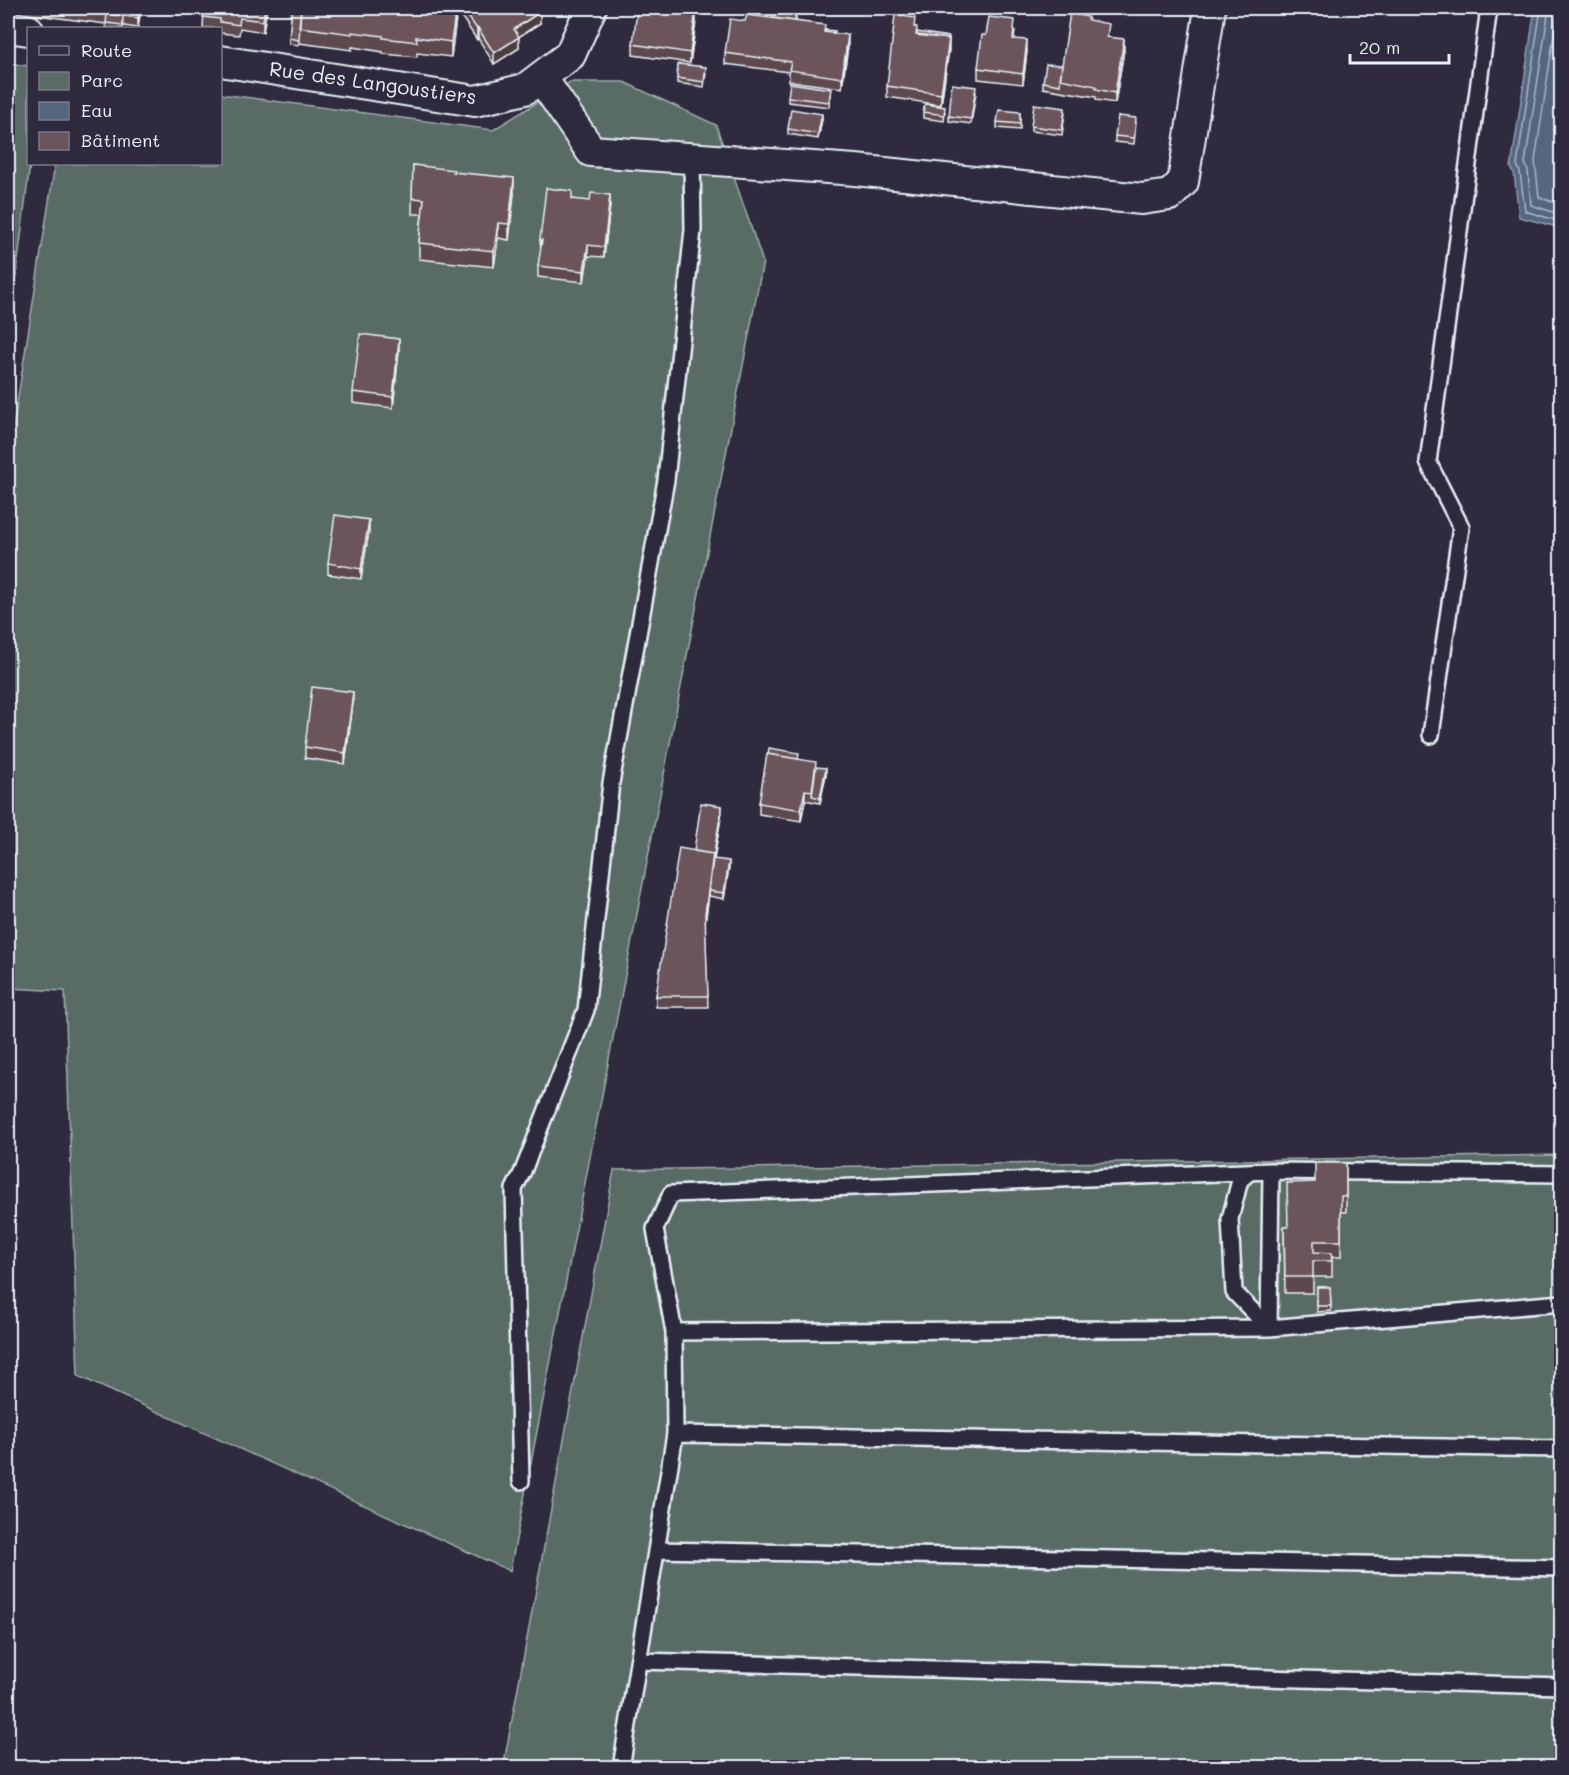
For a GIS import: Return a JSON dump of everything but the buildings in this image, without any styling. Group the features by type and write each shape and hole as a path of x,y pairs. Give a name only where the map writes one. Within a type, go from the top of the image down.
{"street":[{"name":"Rue des Langoustiers","path":"222,61 475,101 525,89 570,55 591,8"},
{"path":"541,77 591,151 855,170 1142,199 1170,195 1183,182 1210,8"},
{"path":"8,27 27,30"}],"lane":[{"path":"1431,735 1461,527 1428,462 1489,8"},
{"path":"521,1481 514,1189 586,1011 611,783 666,480 693,230 692,158"},
{"path":"1269,1328 1270,1171"},
{"path":"621,1767 675,1434 674,1332 655,1229 671,1194 1270,1171 1562,1174"},
{"path":"1250,1172 1240,1180 1230,1219 1234,1292 1269,1328"},
{"path":"674,1332 1269,1328 1562,1303"},
{"path":"675,1434 1562,1449"},
{"path":"657,1550 1562,1568"},
{"path":"638,1661 1562,1686"}],"green space":[{"path":"8,63 27,66 27,165 30,165 8,341"},
{"path":"570,82 624,82 716,125 763,262 510,1571 78,1376 65,991 8,988 8,460 55,165 222,165 222,94 493,130"},
{"path":"1561,1155 1561,1767 503,1768 614,1170"}],"water":[{"path":"1535,8 1561,8 1561,228 1519,217 1514,172 1511,168"}]}
